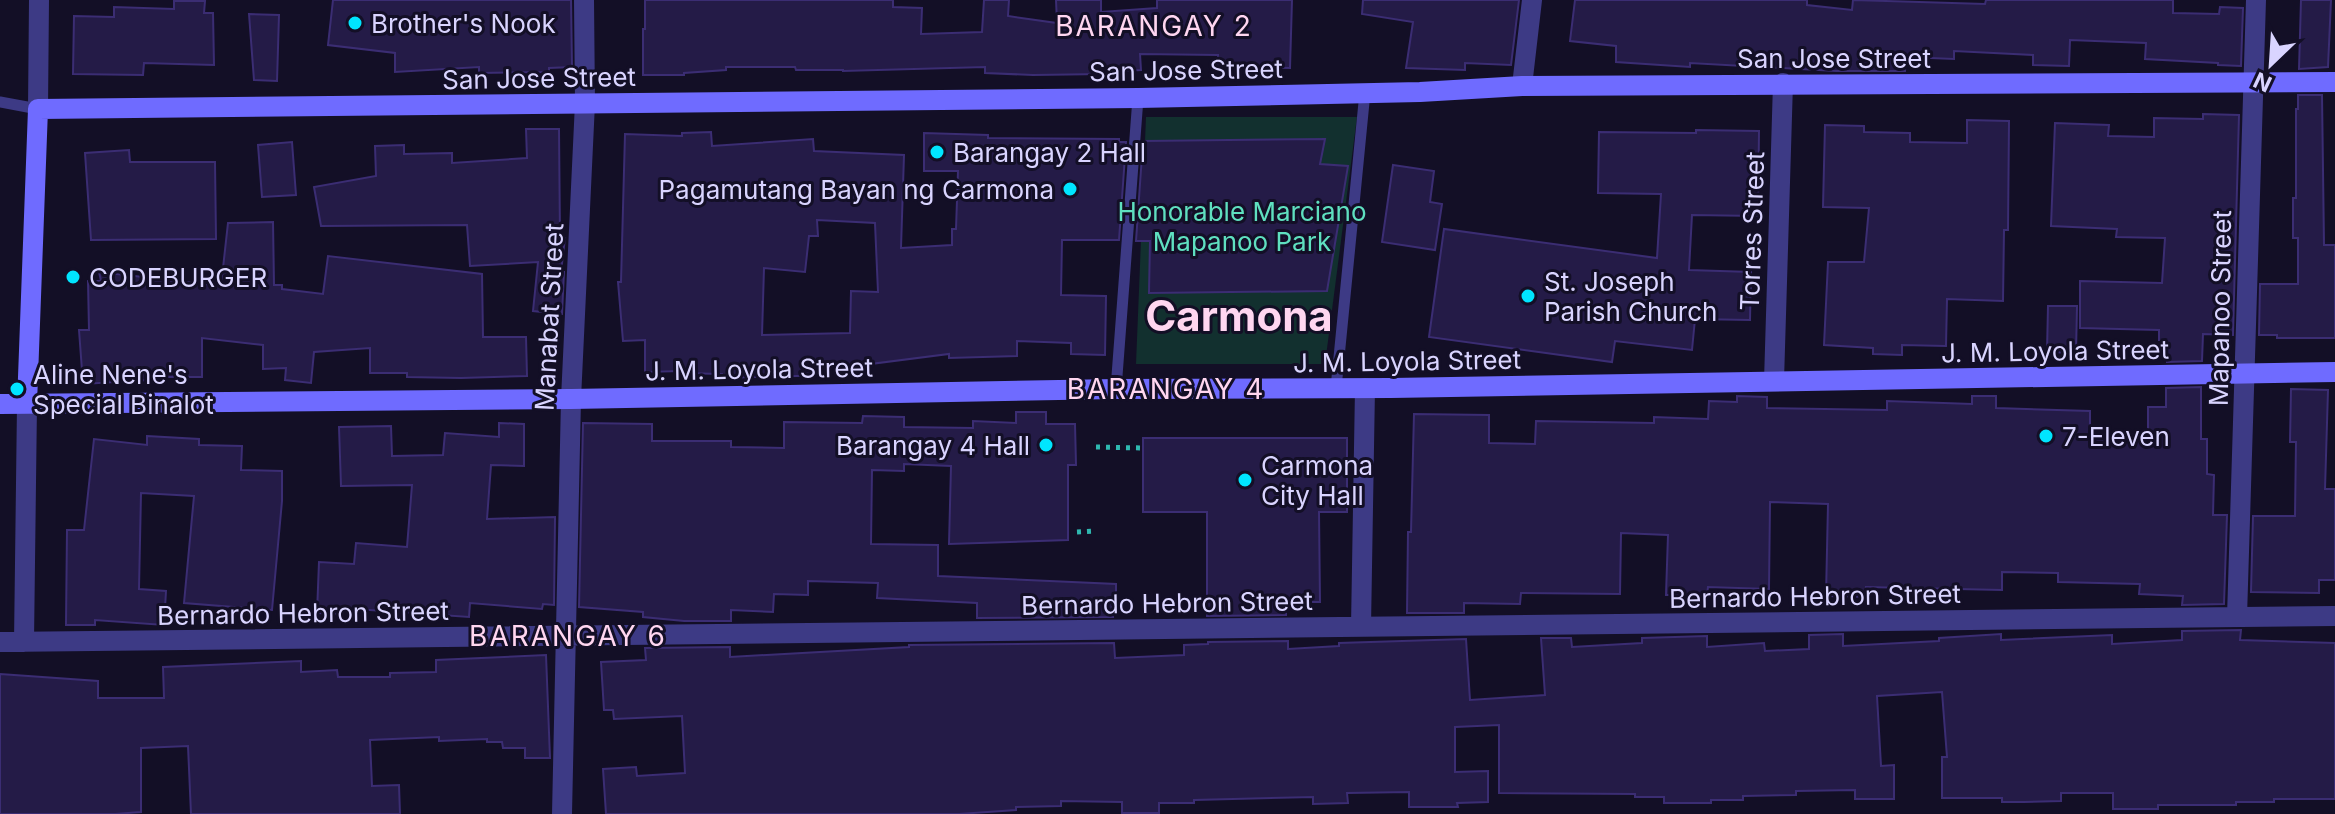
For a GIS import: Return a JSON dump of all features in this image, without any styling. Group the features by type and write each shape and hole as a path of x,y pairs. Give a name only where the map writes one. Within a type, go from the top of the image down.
{"main road":[{"name":"San Jose Street","path":"38,109 1138,98 1420,92 1522,86 2335,82"},
{"path":"27,404 38,109"},
{"name":"J. M. Loyola Street","path":"0,404 571,399 2335,372"}],"street":[{"path":"38,109 39,0"},
{"name":"Manabat Street","path":"562,814 571,399 585,103 584,0"},
{"path":"1522,86 1532,0"},
{"name":"Mapanoo Street","path":"2237,617 2256,0"},
{"name":"Torres Street","path":"1774,381 1783,83"},
{"path":"1361,627 1365,388"},
{"path":"24,642 27,404"},
{"name":"Bernardo Hebron Street","path":"0,642 2335,616"}],"lane":[{"path":"1336,388 1365,92"},
{"path":"1116,389 1138,98"},
{"path":"0,102 38,109"}],"path":[{"path":"1096,447 1143,448"},
{"path":"1077,532 1096,531"}],"green space":[{"name":"Honorable Marciano Mapanoo Park","path":"1146,117 1357,117 1325,364 1136,364"}],"building":[{"path":"333,0 571,0 572,67 549,68 549,72 479,73 479,67 395,72 395,53 328,45"},
{"path":"645,0 893,0 893,7 922,8 921,34 982,32 984,0 1009,0 1008,16 1057,23 1056,0 1101,0 1101,12 1157,8 1157,0 1292,0 1290,68 1218,66 1218,55 1140,54 1141,70 1103,74 985,73 985,67 843,71 726,67 726,70 684,75 643,75"},
{"path":"1363,0 1519,0 1511,65 1465,63 1465,70 1406,68 1413,22 1362,14"},
{"path":"1575,0 1807,0 1807,5 1852,10 1853,0 1985,4 1986,0 2173,0 2173,13 2219,14 2220,7 2243,8 2241,66 2145,59 2146,43 2070,40 2069,66 2033,65 2033,55 1954,51 1954,59 1906,57 1905,71 1836,71 1690,63 1690,67 1616,62 1616,46 1570,41"},
{"path":"2301,0 2331,0 2328,67 2299,69"},
{"path":"174,1 205,1 204,13 213,13 214,65 144,63 143,75 73,74 74,16 114,17 114,7 174,9"},
{"path":"249,14 279,15 277,81 254,80"},
{"path":"2298,95 2322,95 2324,245 2335,245 2335,338 2259,335 2260,284 2298,284 2298,238 2293,238 2293,198 2296,198"},
{"path":"2203,114 2239,115 2233,335 2203,334 2202,361 2167,362 2167,340 2159,340 2159,330 2080,328 2080,281 2162,283 2165,238 2116,237 2117,229 2051,226 2055,123 2109,125 2108,136 2154,137 2154,118 2203,119"},
{"path":"1967,120 2009,121 2008,230 2004,230 2003,301 1947,299 1946,346 1902,345 1902,355 1873,354 1873,348 1824,345 1828,262 1864,262 1869,208 1823,207 1825,125 1864,126 1864,132 1910,133 1910,142 1967,143"},
{"path":"526,129 559,129 560,238 565,238 561,272 564,272 562,314 533,311 538,262 470,266 467,225 321,226 314,187 376,176 375,146 404,145 404,154 452,153 452,163 527,158"},
{"path":"1696,130 1759,131 1758,216 1692,215 1689,270 1751,272 1750,320 1695,319 1692,350 1615,341 1612,362 1429,337 1444,229 1657,258 1661,194 1598,193 1599,132 1696,133"},
{"path":"711,132 712,146 813,139 814,151 904,155 901,248 952,245 952,229 956,229 958,171 924,171 924,133 988,135 988,138 1119,139 1119,142 1126,142 1119,240 1062,240 1061,295 1106,296 1105,355 1071,354 1071,343 1017,341 1017,356 949,358 949,354 871,366 831,365 831,375 722,378 722,374 645,372 645,340 623,341 618,282 621,282 625,134 682,136 682,133","holes":["817,220 875,223 878,292 851,291 850,333 762,335 764,268 805,272 809,236 818,236"]},
{"path":"1325,139 1320,164 1348,166 1327,291 1149,293 1150,241 1136,241 1143,141"},
{"path":"292,142 296,195 262,197 258,145"},
{"path":"129,150 130,162 215,162 216,239 91,240 85,153"},
{"path":"1393,165 1434,171 1430,202 1442,204 1435,250 1382,242"},
{"path":"273,222 274,285 282,285 282,289 323,294 328,256 482,274 483,337 526,337 527,376 407,377 407,373 370,373 370,348 314,352 311,383 285,380 286,368 263,369 263,345 202,338 202,377 83,384 79,330 89,330 88,281 101,281 99,272 221,286 228,223"},
{"path":"2048,306 2077,306 2076,353 2047,352"},
{"path":"2201,387 2201,439 2207,439 2207,474 2214,475 2213,515 2227,515 2224,604 2182,605 2183,596 2139,594 2140,584 2058,582 2058,573 2002,572 2002,590 1866,587 1866,597 1826,596 1828,504 1770,502 1769,589 1708,587 1707,595 1666,595 1668,535 1621,533 1620,594 1521,593 1520,604 1464,603 1464,613 1407,613 1414,414 1489,415 1489,443 1535,444 1536,421 1654,423 1654,417 1708,419 1709,401 1737,402 1737,396 1767,397 1767,408 1887,410 1887,401 1972,404 1972,396 1996,396 1996,408 2090,411 2090,434 2148,435 2148,407 2166,407 2166,388"},
{"path":"2291,389 2328,390 2325,489 2335,489 2335,580 2319,580 2319,593 2251,592 2253,516 2295,516 2296,442 2290,442"},
{"path":"1016,412 1046,412 1046,424 1075,424 1076,465 1068,465 1068,540 949,544 951,466 904,464 904,471 872,470 871,544 938,545 938,576 1116,584 1113,617 977,618 977,603 877,598 878,583 808,581 808,595 774,594 773,612 731,610 731,621 684,621 643,617 643,612 579,607 583,423 652,424 652,441 731,441 731,447 784,448 784,422 862,423 863,416 904,417 904,427 973,428 973,421 1016,423"},
{"path":"499,423 524,424 524,466 491,465 487,519 555,517 554,605 543,604 542,609 470,603 469,617 341,608 341,614 317,613 319,562 354,564 356,543 407,547 412,485 341,486 339,427 391,426 392,456 443,455 445,433 499,437"},
{"path":"147,436 199,439 199,445 242,446 241,470 282,471 272,610 184,603 194,496 141,493 139,589 166,591 164,625 95,620 95,625 66,625 67,530 84,530 94,439 147,445"},
{"path":"1143,438 1347,438 1347,512 1319,512 1320,602 1286,602 1286,615 1207,616 1207,512 1143,512"},
{"path":"2241,630 2240,640 2335,643 2335,799 2274,799 2274,802 2236,802 2236,805 2158,805 2158,809 2113,809 2113,793 2061,793 2061,801 2002,802 2002,798 1942,798 1942,757 1947,757 1942,692 1877,696 1881,766 1894,765 1894,799 1855,799 1855,790 1796,791 1796,795 1743,796 1743,800 1711,800 1711,803 1664,803 1664,797 1635,797 1635,794 1499,793 1499,725 1455,727 1455,772 1488,771 1488,802 1457,803 1458,807 1409,807 1409,792 1347,793 1348,803 1313,804 1313,797 1194,800 1194,803 1159,803 1159,813 1122,813 1122,802 1061,801 1061,806 1016,807 1016,810 959,814 606,814 603,769 636,767 637,776 685,773 682,716 614,719 613,710 604,710 601,662 646,660 645,648 730,647 730,657 909,645 1114,643 1115,658 1184,655 1184,645 1208,642 1288,641 1288,649 1339,646 1339,643 1466,639 1470,700 1545,695 1541,638 1571,638 1572,647 1642,643 1642,638 1707,636 1707,647 1764,643 1765,651 1809,649 1809,635 1843,634 1843,646 2001,634 2001,640 2112,635 2112,644 2182,640 2182,631"},
{"path":"546,655 550,758 525,758 525,748 503,748 502,742 487,742 487,739 439,741 439,737 370,740 372,786 399,785 400,814 191,814 188,746 141,748 141,812 0,814 0,674 98,681 98,698 164,698 163,667 301,661 301,672 337,670 338,677 390,677 390,673 436,672 436,660"}],"place":[{"name":"Brother's Nook","path":"355,23"},
{"name":"Barangay 2 Hall","path":"937,152"},
{"name":"Pagamutang Bayan ng Carmona","path":"1070,189"},
{"name":"CODEBURGER","path":"73,277"},
{"name":"St. Joseph Parish Church","path":"1528,296"},
{"name":"Aline Nene's Special Binalot","path":"17,389"},
{"name":"7-Eleven","path":"2046,436"},
{"name":"Barangay 4 Hall","path":"1046,445"},
{"name":"Carmona City Hall","path":"1245,480"}],"district":[{"name":"BARANGAY 2","path":"1154,26"},
{"name":"Carmona","path":"1239,315"},
{"name":"BARANGAY 4","path":"1166,389"},
{"name":"BARANGAY 6","path":"568,636"}]}
